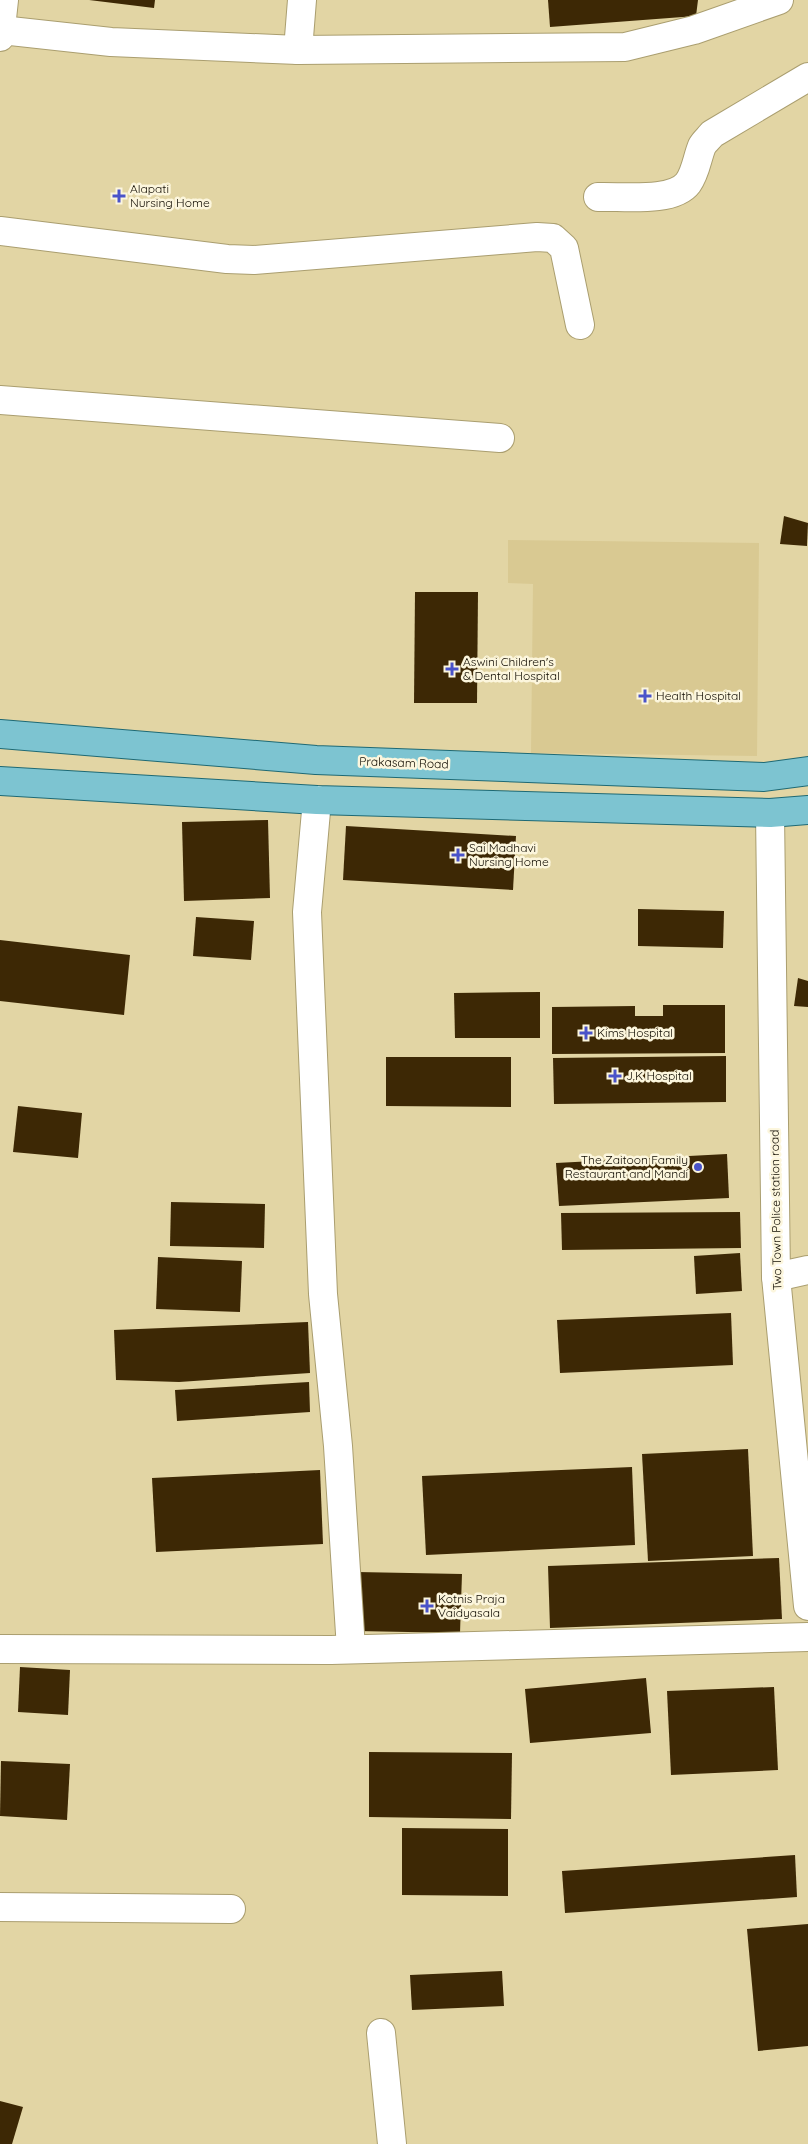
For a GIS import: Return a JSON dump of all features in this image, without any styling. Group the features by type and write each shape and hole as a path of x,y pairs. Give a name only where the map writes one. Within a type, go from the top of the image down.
{"main road":[{"name":"Prakasam Road","path":"0,734 326,760 764,777 808,771"},
{"path":"0,781 317,800 770,813 808,810"}],"street":[{"path":"4,0 1,33 111,42 298,50 625,47 694,30 779,0"},
{"path":"298,50 302,0"},
{"path":"598,197 664,196 676,193 688,183 695,170 703,145 712,134 808,77"},
{"path":"0,231 227,259 254,260 537,237 553,238 564,248 580,325"},
{"path":"0,400 500,438"},
{"path":"317,800 307,912 323,1294 338,1446 351,1649"},
{"name":"Two Town Police station road","path":"770,813 776,1277 808,1606"},
{"path":"776,1277 808,1270"},
{"path":"0,1649 351,1649 808,1637"},
{"path":"0,1907 231,1909"},
{"path":"381,2033 392,2144"}],"shaded area":[{"name":"Health Hospital","path":"508,540 759,543 757,756 531,753 533,584 508,583"}],"building":[{"path":"89,0 155,0 154,8"},
{"path":"548,0 698,0 696,16 550,27"},
{"path":"784,516 808,523 807,546 780,544"},
{"path":"415,592 478,592 477,703 414,703"},
{"path":"268,820 270,898 184,901 182,822"},
{"path":"346,826 516,836 513,890 343,880"},
{"path":"638,909 724,911 723,948 638,946"},
{"path":"196,917 254,921 251,960 193,956"},
{"path":"0,940 130,955 124,1015 0,1001"},
{"path":"798,978 808,981 808,1007 794,1006"},
{"path":"540,992 540,1038 455,1038 454,993"},
{"path":"663,1005 725,1005 725,1053 552,1054 552,1007 635,1006 635,1016 663,1016"},
{"path":"726,1056 726,1102 554,1104 553,1058"},
{"path":"386,1057 511,1057 511,1107 386,1106"},
{"path":"18,1106 82,1113 78,1158 13,1152"},
{"path":"727,1154 729,1198 559,1206 556,1163"},
{"path":"171,1202 265,1204 264,1248 170,1246"},
{"path":"740,1212 741,1248 562,1250 561,1213"},
{"path":"740,1253 742,1291 696,1294 694,1256"},
{"path":"158,1257 242,1261 240,1312 156,1309"},
{"path":"731,1313 733,1365 560,1373 557,1320"},
{"path":"308,1322 310,1373 179,1382 116,1380 114,1330"},
{"path":"309,1382 310,1412 177,1421 175,1390"},
{"path":"748,1449 753,1556 648,1561 642,1454"},
{"path":"632,1467 635,1545 426,1555 422,1476"},
{"path":"320,1470 323,1544 156,1552 152,1478"},
{"path":"779,1558 782,1619 550,1628 548,1566"},
{"path":"357,1572 462,1574 460,1633 356,1631"},
{"path":"20,1667 70,1670 68,1715 18,1712"},
{"path":"646,1678 651,1733 530,1743 525,1689"},
{"path":"774,1687 778,1770 671,1775 667,1691"},
{"path":"369,1752 512,1753 511,1819 369,1817"},
{"path":"1,1761 70,1764 67,1820 0,1816"},
{"path":"402,1828 508,1829 508,1896 402,1895"},
{"path":"795,1855 797,1897 565,1913 562,1871"},
{"path":"808,1924 808,2046 758,2051 747,1929"},
{"path":"502,1971 504,2006 412,2010 410,1975"},
{"path":"0,2101 23,2107 12,2144 0,2144"}],"place":[{"name":"Alapati Nursing Home","path":"119,196"},
{"name":"Aswini Children's & Dental Hospital","path":"452,669"},
{"name":"Health Hospital","path":"645,696"},
{"name":"Sai Madhavi Nursing Home","path":"458,855"},
{"name":"Kims Hospital","path":"586,1033"},
{"name":"J.K Hospital","path":"615,1076"},
{"name":"The Zaitoon Family Restaurant and Mandi","path":"698,1167"},
{"name":"Kotnis Praja Vaidyasala","path":"427,1606"}]}
